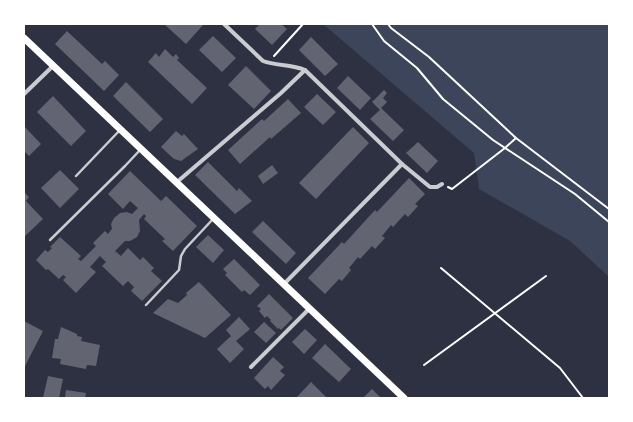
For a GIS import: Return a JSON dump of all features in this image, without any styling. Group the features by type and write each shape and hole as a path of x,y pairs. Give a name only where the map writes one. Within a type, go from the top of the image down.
{"main road":[{"path":"24,38 404,398"}],"street":[{"path":"224,24 263,61 288,65 305,70 402,164 430,187 437,187 442,184"},
{"path":"24,94 53,66"},
{"path":"177,182 281,93 305,70"},
{"path":"284,284 402,164"},
{"path":"250,367 309,309"}],"lane":[{"path":"76,176 121,130"},
{"path":"50,240 125,166 141,148"},
{"path":"146,305 179,270 181,256 185,249 214,218"}],"path":[{"path":"269,63 302,24"},
{"path":"372,24 384,41 418,68 444,99 505,148 574,194 609,222"},
{"path":"388,24 391,28 429,57 516,138 609,209"},
{"path":"442,184 452,189 516,138"},
{"path":"441,268 560,368 583,398"},
{"path":"424,365 546,276"}],"shaded area":[{"path":"323,24 609,24 609,277 570,241 479,189 474,153"}],"building":[{"path":"164,24 202,24 203,25 186,44"},
{"path":"260,24 281,24 287,29 272,45 255,29"},
{"path":"67,31 102,64 105,61 119,75 104,91 55,44"},
{"path":"213,36 236,58 222,72 199,50"},
{"path":"311,37 338,64 325,76 299,50"},
{"path":"165,49 173,57 176,54 179,58 177,60 207,88 192,104 148,62 156,53 159,57"},
{"path":"246,66 271,91 254,109 228,85"},
{"path":"348,76 371,98 360,110 337,88"},
{"path":"126,82 163,119 150,132 113,96"},
{"path":"384,90 387,93 383,98 387,102 381,108 404,130 393,141 370,119 380,110 372,102"},
{"path":"317,94 336,112 323,125 304,107"},
{"path":"53,96 86,131 71,146 37,112"},
{"path":"288,99 301,113 271,139 270,137 240,164 228,150 262,119 264,121"},
{"path":"24,126 41,144 29,156 24,151"},
{"path":"353,127 369,143 316,199 299,183"},
{"path":"176,131 182,136 184,134 198,149 181,161 174,159 161,147"},
{"path":"418,142 438,161 427,173 406,153"},
{"path":"208,162 237,191 239,188 252,201 235,214 195,175"},
{"path":"272,165 278,173 263,184 258,176"},
{"path":"60,170 79,189 60,208 41,188"},
{"path":"130,171 161,201 166,196 197,226 173,251 162,241 165,239 144,219 146,216 144,214 139,220 140,231 137,237 130,241 125,241 115,251 121,256 128,248 140,260 143,257 154,268 151,271 162,281 142,301 131,291 134,287 128,281 123,286 102,266 106,262 100,256 90,267 96,272 76,293 63,280 66,277 63,275 59,279 48,269 46,270 36,260 45,250 48,252 52,248 50,247 60,237 81,256 78,259 81,261 96,246 93,243 105,231 108,234 112,229 111,224 114,218 120,213 127,212 132,214 138,208 130,201 123,209 108,194"},
{"path":"409,178 425,194 415,204 418,206 408,217 405,214 393,227 391,225 382,236 385,238 375,249 372,246 360,259 358,257 349,268 351,270 342,281 339,279 325,294 308,278 342,242 344,244 375,210 377,212"},
{"path":"24,192 29,197 26,201 43,219 24,237"},
{"path":"263,221 296,253 286,264 252,232"},
{"path":"208,235 224,250 213,263 196,247"},
{"path":"234,259 260,285 250,295 244,290 242,292 225,275 227,273 223,269"},
{"path":"199,282 231,315 205,338 153,313 168,299 178,303 187,295 186,293"},
{"path":"269,294 293,318 281,330 270,321 271,320 267,316 265,318 259,311 261,309 257,306"},
{"path":"239,317 250,329 236,341 244,349 230,363 217,349 231,336 226,330"},
{"path":"24,321 43,331 24,368"},
{"path":"264,322 276,333 266,343 254,332"},
{"path":"61,327 77,334 77,336 82,337 81,341 100,345 96,366 87,365 86,369 60,364 61,359 52,358 55,339 58,339"},
{"path":"305,329 317,340 304,354 292,342"},
{"path":"325,344 351,369 339,382 312,358"},
{"path":"273,357 284,367 280,371 285,375 271,390 268,386 265,389 254,378"},
{"path":"48,376 63,379 59,398 43,398"},
{"path":"311,382 327,398 296,398"},
{"path":"372,389 381,398 363,398"},
{"path":"66,390 86,393 85,398 65,398"}]}
